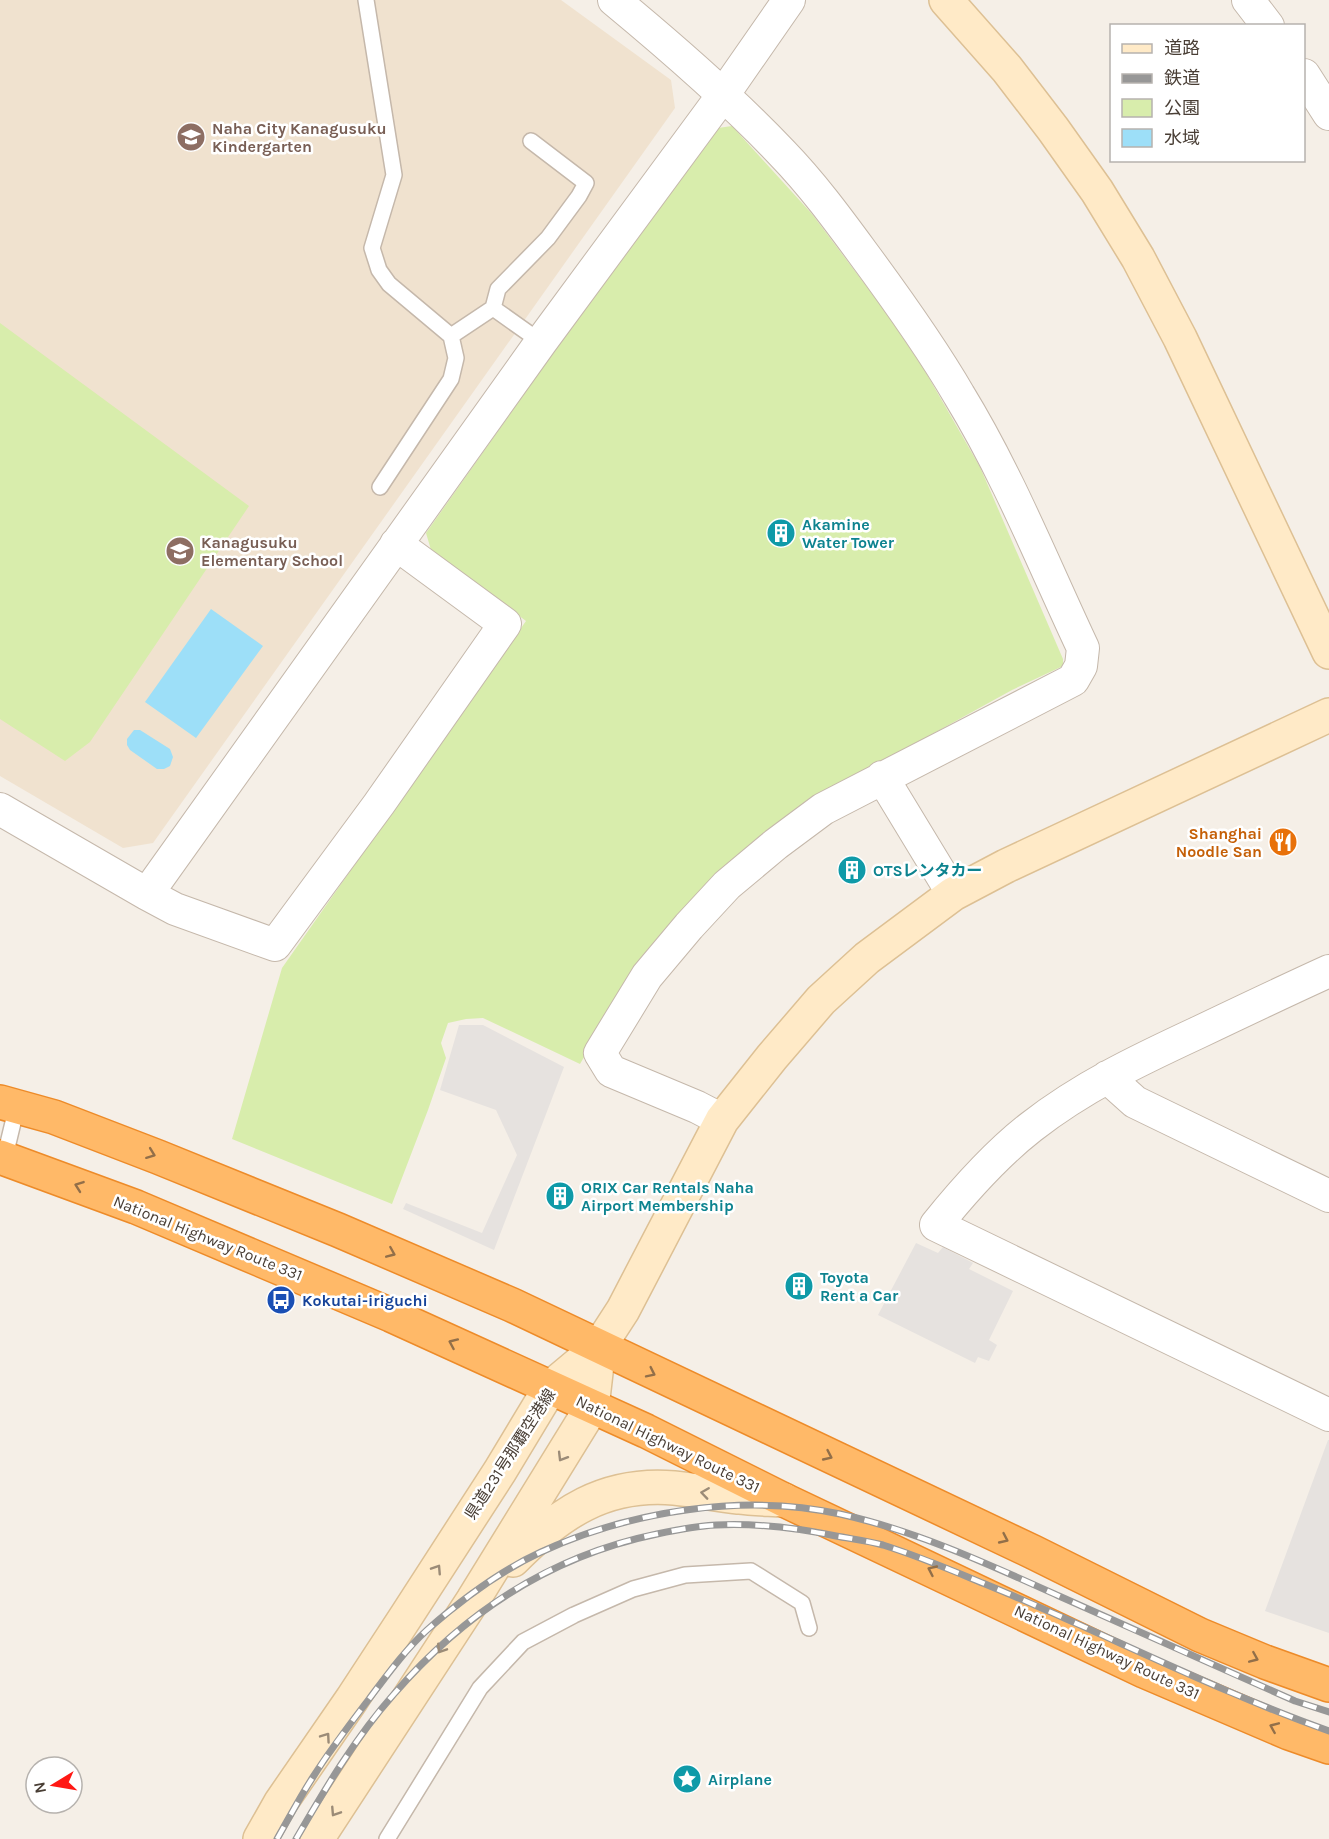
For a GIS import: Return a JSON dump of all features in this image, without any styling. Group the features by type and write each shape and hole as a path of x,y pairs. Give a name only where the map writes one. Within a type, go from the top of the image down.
{"highway":[{"path":"8,1104 54,1117 158,1157 338,1230 512,1305 1033,1552 1200,1635 1329,1685"},
{"name":"National Highway Route 331","path":"2,1161 136,1207 307,1278 646,1431 784,1500 1144,1671 1289,1733 1329,1747"}],"street":[{"path":"614,0 677,53 782,153 815,189 882,279 960,396 996,462 1083,648 1081,666 1073,680 823,809 776,844 727,885 647,976 600,1053 611,1071 722,1120"},
{"path":"147,894 541,342 723,95 789,0"},
{"path":"946,0 1007,69 1053,129 1138,258 1179,338 1329,652"},
{"path":"1248,0 1266,24"},
{"path":"1305,77 1329,114"},
{"path":"0,809 175,909 275,945 379,804 506,624 396,544"},
{"path":"317,1839 473,1600 592,1407 598,1347 623,1310 722,1120 821,1000 867,958 953,894 1006,866 1329,715"},
{"path":"882,777 953,894"},
{"path":"1329,971 1141,1059 1062,1104 1030,1128 980,1172 936,1225 1329,1415"},
{"path":"1107,1077 1135,1102 1329,1196"},
{"name":"県道231号那覇空港線","path":"260,1839 281,1802 352,1699 500,1471 550,1388 598,1347"},
{"path":"473,1600 548,1526 567,1513 608,1494 645,1488 674,1488 742,1498 784,1500"}],"lane":[{"path":"366,0 394,175 372,248 379,270 389,284 451,336 456,358 451,379 380,487"},
{"path":"451,336 493,308 498,288 548,238 586,183 531,141"},
{"path":"493,308 541,342"},
{"path":"2,1161 8,1104"},
{"path":"387,1839 480,1688 523,1642 574,1615 633,1589 685,1575 751,1571 802,1603 809,1628"}],"shaded area":[{"name":"Kanagusuku Elementary School","path":"0,0 561,0 671,80 675,108 153,843 123,848 0,776"},
{"path":"459,1025 483,1025 564,1067 494,1250 403,1209 406,1203 482,1233 517,1155 496,1110 440,1090"},
{"path":"916,1243 938,1253 943,1247 973,1263 969,1269 1013,1291 989,1340 997,1345 989,1361 978,1357 975,1363 878,1315"},
{"path":"1329,1440 1329,1633 1265,1611"}],"green space":[{"path":"732,126 812,214 885,311 925,371 980,467 1063,659 1063,666 1012,690 896,754 733,864 648,949 580,1064 483,1018 448,1023 441,1043 446,1058 392,1204 232,1139 282,968 526,621 431,550 426,533 711,129"},
{"path":"0,323 249,506 90,742 65,761 0,719"}],"water":[{"path":"211,609 263,646 196,738 145,702"},
{"path":"134,730 140,730 170,749 173,757 170,766 157,769 130,750 127,739"}],"railway":[{"path":"277,1839 340,1737 404,1654 453,1608 496,1577 541,1552 612,1526 649,1516 688,1510 765,1505 803,1508 840,1514 897,1529 979,1560 1295,1701 1329,1712"},
{"path":"296,1839 341,1764 366,1728 421,1664 480,1613 545,1573 581,1557 618,1544 701,1526 776,1527 883,1545 985,1584 1242,1697 1329,1731"}],"place":[{"name":"Naha City Kanagusuku Kindergarten","path":"191,137"},
{"name":"Akamine Water Tower","path":"781,533"},
{"name":"Kanagusuku Elementary School","path":"180,551"},
{"name":"Shanghai Noodle San","path":"1283,842"},
{"name":"OTSレンタカー","path":"852,870"},
{"name":"ORIX Car Rentals Naha Airport Membership","path":"560,1196"},
{"name":"Toyota Rent a Car","path":"799,1286"},
{"name":"Kokutai-iriguchi","path":"281,1300"},
{"name":"Airplane","path":"687,1779"}]}
